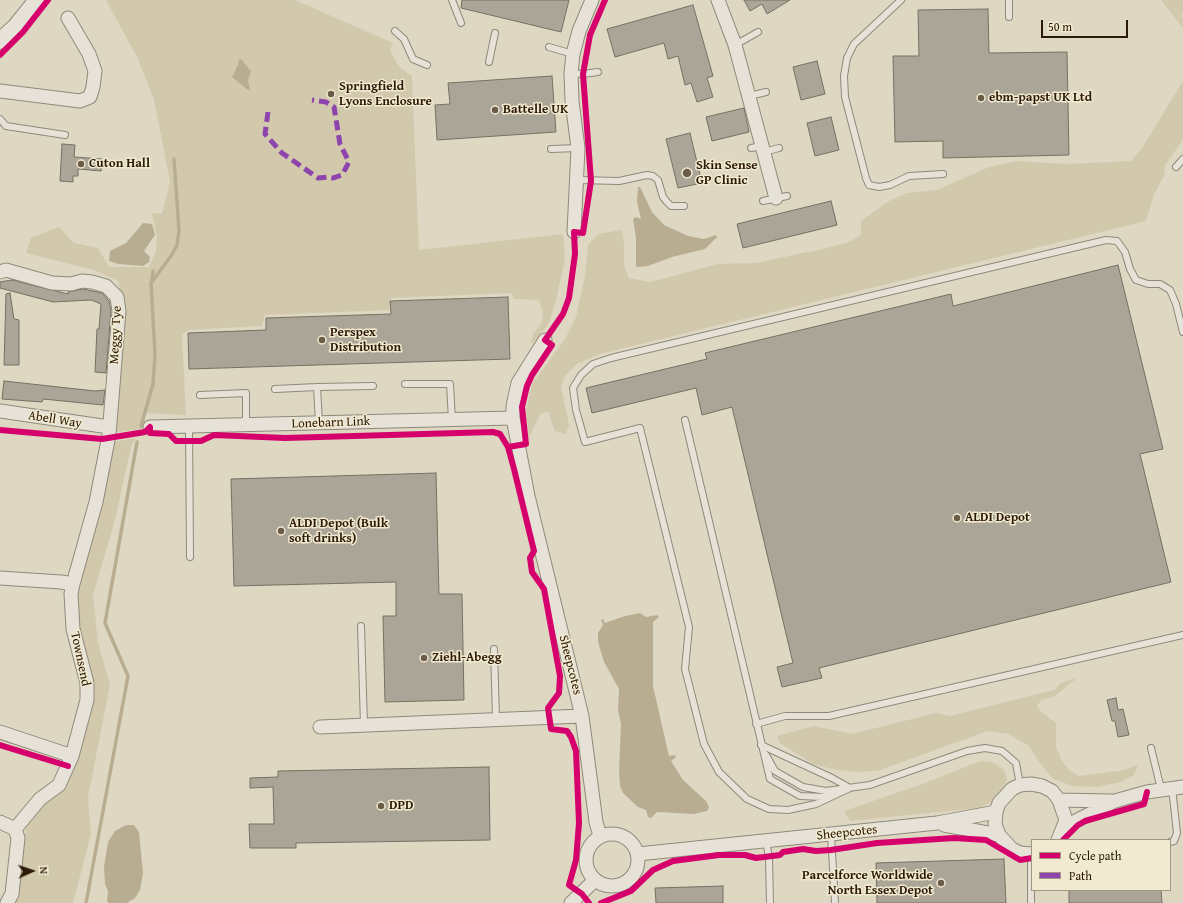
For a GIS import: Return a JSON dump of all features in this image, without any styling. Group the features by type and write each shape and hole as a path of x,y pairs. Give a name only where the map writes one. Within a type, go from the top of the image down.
{"street":[{"path":"0,41 16,26 37,0"},
{"path":"574,232 578,148 572,101 571,73 579,31 592,0"},
{"path":"718,0 735,45 749,96 759,149 782,197"},
{"path":"0,91 80,101 90,97 95,71 89,54 68,18"},
{"name":"Meggy Tye","path":"0,272 6,270 52,283 72,284 82,281 92,282 106,286 117,297 119,311 110,427"},
{"name":"Sheepcotes","path":"545,340 518,383 513,406 513,418 528,496 582,716 596,822 600,836"},
{"name":"Abell Way","path":"0,411 110,427"},
{"name":"Lonebarn Link","path":"150,427 246,426 513,418"},
{"name":"Townsend","path":"15,829 40,799 59,785 65,776 87,700 87,683 73,629 71,594 105,462 110,427"},
{"path":"0,578 73,584"},
{"path":"320,727 582,716"},
{"path":"0,732 72,756"},
{"path":"1031,854 1012,849 999,835 995,824 996,812 1004,795 1020,785 1031,784 1042,786 1052,791 1059,800 1065,814 1064,827 1058,839"},
{"path":"1059,800 1115,801 1172,788"},
{"path":"1064,827 1115,801"},
{"name":"Sheepcotes","path":"638,854 937,823 996,812"},
{"path":"0,822 15,829 18,838 12,894 7,903"},
{"name":"Sheepcotes","path":"937,823 999,835"},
{"path":"608,833 624,836 633,842 638,854 639,863 634,874 626,882 610,886 595,880 588,872 586,853 590,845 600,836 608,833"},
{"path":"571,903 595,880"}],"lane":[{"path":"452,0 461,23"},
{"path":"901,0 854,44 847,58 844,76 845,97 869,185 879,187 909,176 943,174"},
{"path":"1009,0 1010,17"},
{"path":"395,31 404,39 413,58 427,65"},
{"path":"735,45 758,32"},
{"path":"489,62 495,33"},
{"path":"549,47 574,54"},
{"path":"571,73 583,74 598,72"},
{"path":"749,96 766,92"},
{"path":"0,119 6,126 65,135"},
{"path":"551,149 578,148"},
{"path":"759,149 779,148"},
{"path":"1176,167 1183,159"},
{"path":"577,180 619,181 647,175 653,176 658,180 663,197 671,206 684,206"},
{"path":"763,201 782,197"},
{"path":"850,788 816,804 788,810 769,809 748,799 719,772 704,744 685,669 689,627 640,428 585,442 576,410 573,388 581,375 593,364 611,358 1106,240 1117,240 1125,252 1130,269 1136,280 1148,284 1160,284 1170,290 1176,304 1183,332"},
{"path":"405,384 450,384 452,420"},
{"path":"275,389 374,386"},
{"path":"317,387 319,423"},
{"path":"200,395 246,393 246,426"},
{"path":"685,420 770,779 800,796 823,797 850,788"},
{"path":"189,426 190,557"},
{"path":"361,626 364,725"},
{"path":"756,724 785,716 830,716 1183,635"},
{"path":"494,649 496,719"},
{"path":"761,745 850,788"},
{"path":"761,745 775,771 803,787 826,791 870,785 967,751 985,748 1002,751 1016,763 1020,785"},
{"path":"1151,748 1172,788 1177,833 1174,841 1171,842"},
{"path":"831,835 835,903"},
{"path":"766,841 769,857 770,903"},
{"path":"1031,891 1031,903"}],"shaded area":[{"path":"106,0 295,0 393,43 390,50 399,67 412,76 419,250 563,234 565,259 555,305 548,324 538,338 531,344 533,334 542,323 543,311 539,300 514,299 512,293 391,298 389,310 265,315 262,326 188,330 182,335 186,415 145,413 145,429 115,432 122,302 118,281 94,270 26,253 31,238 59,227 74,243 98,248 109,267 149,267 156,251 157,238 152,213 162,214 170,182 154,99 137,57"},
{"path":"1161,0 1183,0 1183,13 1181,15 1183,18 1183,28"},
{"path":"239,59 241,59 251,71 248,81 250,90 232,77 238,65"},
{"path":"1183,81 1183,140 1165,165 1164,176 1154,195 1146,221 600,354 577,364 565,376 561,386 569,425 566,434 555,431 548,412 541,413 529,438 526,411 532,384 565,339 576,317 585,276 588,245 598,234 622,230 624,265 629,278 650,282 718,264 756,263 827,248 849,242 861,235 861,221 889,201 907,193 937,190 989,167 1017,161 1068,164 1131,161 1142,148"},
{"path":"638,187 640,187 652,212 664,225 688,236 704,239 716,235 717,237 705,249 672,257 648,266 636,267 636,238 633,219 636,217 641,219 637,202"},
{"path":"143,223 152,224 155,235 144,251 150,257 149,262 143,266 118,264 109,261 110,251 126,243"},
{"path":"135,438 131,447 115,520 93,595 98,642 110,685 88,797 91,834 73,903 15,903 19,894 26,825 35,811 65,789 91,703 79,635 77,587 98,521 114,442"},
{"path":"640,613 646,617 657,615 659,617 653,622 653,686 669,756 675,755 676,757 671,761 683,780 706,801 709,807 707,811 694,814 657,812 651,818 648,817 646,810 638,807 623,793 620,786 619,771 621,724 618,710 619,689 604,662 598,642 598,633 603,625 601,620 603,619 605,623 625,616"},
{"path":"1078,677 1055,696 1042,700 1037,705 1040,711 1056,723 1056,747 1062,761 1070,771 1079,776 1125,770 1138,764 1134,775 1121,782 1097,787 1073,786 1053,779 1039,762 1029,746 1008,734 988,731 877,771 856,772 832,769 813,764 780,743 777,736 814,726 852,734 936,713 950,716 1054,690 1061,683"},
{"path":"980,761 992,762 1004,770 1007,780 1003,791 996,800 979,808 850,821 844,811 928,782"},
{"path":"126,825 134,825 139,832 143,873 140,890 135,898 127,903 109,903 107,901 108,891 105,884 104,866 108,842 115,831"}],"building":[{"path":"462,0 569,0 561,32 461,8"},
{"path":"744,0 790,0 767,14 762,4 750,11"},
{"path":"693,5 713,76 707,78 713,97 697,102 691,83 685,85 678,56 668,59 664,43 615,57 607,29"},
{"name":"ebm-papst UK Ltd","path":"988,9 989,53 1067,52 1069,155 943,158 943,141 895,142 893,56 919,56 918,10"},
{"path":"817,61 825,94 801,100 793,67"},
{"name":"Battelle UK","path":"552,76 556,132 437,140 435,105 450,104 448,83"},
{"path":"744,108 749,132 712,141 706,117"},
{"path":"831,117 839,150 815,156 807,123"},
{"path":"690,133 702,183 678,188 666,139"},
{"name":"Cuton Hall","path":"62,144 75,145 74,157 102,159 101,171 78,169 78,176 73,176 73,182 60,181"},
{"path":"831,201 837,225 743,248 737,224"},
{"name":"ALDI Depot","path":"1118,265 1163,449 1140,454 1171,582 819,668 822,678 782,687 777,667 793,663 732,407 702,415 696,388 592,413 586,388 707,359 705,353 951,294 953,306"},
{"path":"12,280 68,294 68,292 83,289 102,293 109,301 111,311 106,373 95,372 97,329 99,329 101,304 91,300 53,302 0,288 0,282"},
{"path":"10,293 14,319 19,320 19,365 4,365 6,294"},
{"path":"508,297 510,359 189,369 188,333 266,330 266,318 391,314 390,301"},
{"path":"4,381 95,391 105,390 103,405 43,399 42,402 2,399"},
{"path":"436,473 439,594 462,594 464,700 385,702 383,616 396,616 396,582 234,586 231,479"},
{"path":"1116,698 1118,710 1123,709 1129,735 1118,737 1115,721 1112,721 1107,700"},
{"name":"DPD","path":"489,767 490,840 296,843 296,848 250,848 249,824 274,824 273,787 250,788 250,778 278,777 278,771"},
{"name":"Parcelforce Worldwide North Essex Depot","path":"1004,859 1006,903 877,903 876,863"},
{"path":"723,886 723,903 656,903 655,888"},
{"path":"1069,891 1161,891 1162,903 1069,903"}],"waterway":[{"path":"141,426 153,384 155,354 151,283 171,256 177,245 179,231 174,159"},
{"path":"152,280 153,271"},
{"path":"86,903 128,676 105,623 137,442"}],"marked path":[{"path":"268,112 265,134 282,153 318,178 333,178 342,175 349,162 340,144 334,107 326,102 312,100"}],"cycle path":[{"path":"0,55 23,32 48,0"},
{"path":"508,447 526,444 522,407 527,386 532,375 552,345 545,340 563,314 569,298 575,254 574,232 583,233 591,181 583,74 590,35 605,0"},
{"path":"0,430 102,439 145,432 150,427 150,433 169,434 176,441 201,441 214,435 285,438 493,432 500,434 508,447 534,551 530,558 532,572 544,589 560,676 559,693 548,708 551,729 567,731 576,751 579,823 576,860 569,885 582,894 589,903"},
{"path":"0,745 68,766"},
{"path":"1064,839 1078,825 1085,821 1144,804 1147,792"},
{"path":"601,903 631,891 653,870 673,861 719,855 745,855 756,858 780,855 783,852 803,849 816,851 831,850 877,843 954,838 986,840 1020,860 1031,858"}],"place":[{"name":"Springfield Lyons Enclosure","path":"331,94"},
{"name":"ebm-papst UK Ltd","path":"981,98"},
{"name":"Battelle UK","path":"495,110"},
{"name":"Cuton Hall","path":"81,164"},
{"name":"Skin Sense GP Clinic","path":"687,173"},
{"name":"Perspex Distribution","path":"322,340"},
{"name":"ALDI Depot","path":"957,518"},
{"name":"ALDI Depot (Bulk soft drinks)","path":"281,531"},
{"name":"Ziehl-Abegg","path":"424,658"},
{"name":"DPD","path":"381,806"},
{"name":"Parcelforce Worldwide North Essex Depot","path":"941,883"}]}
